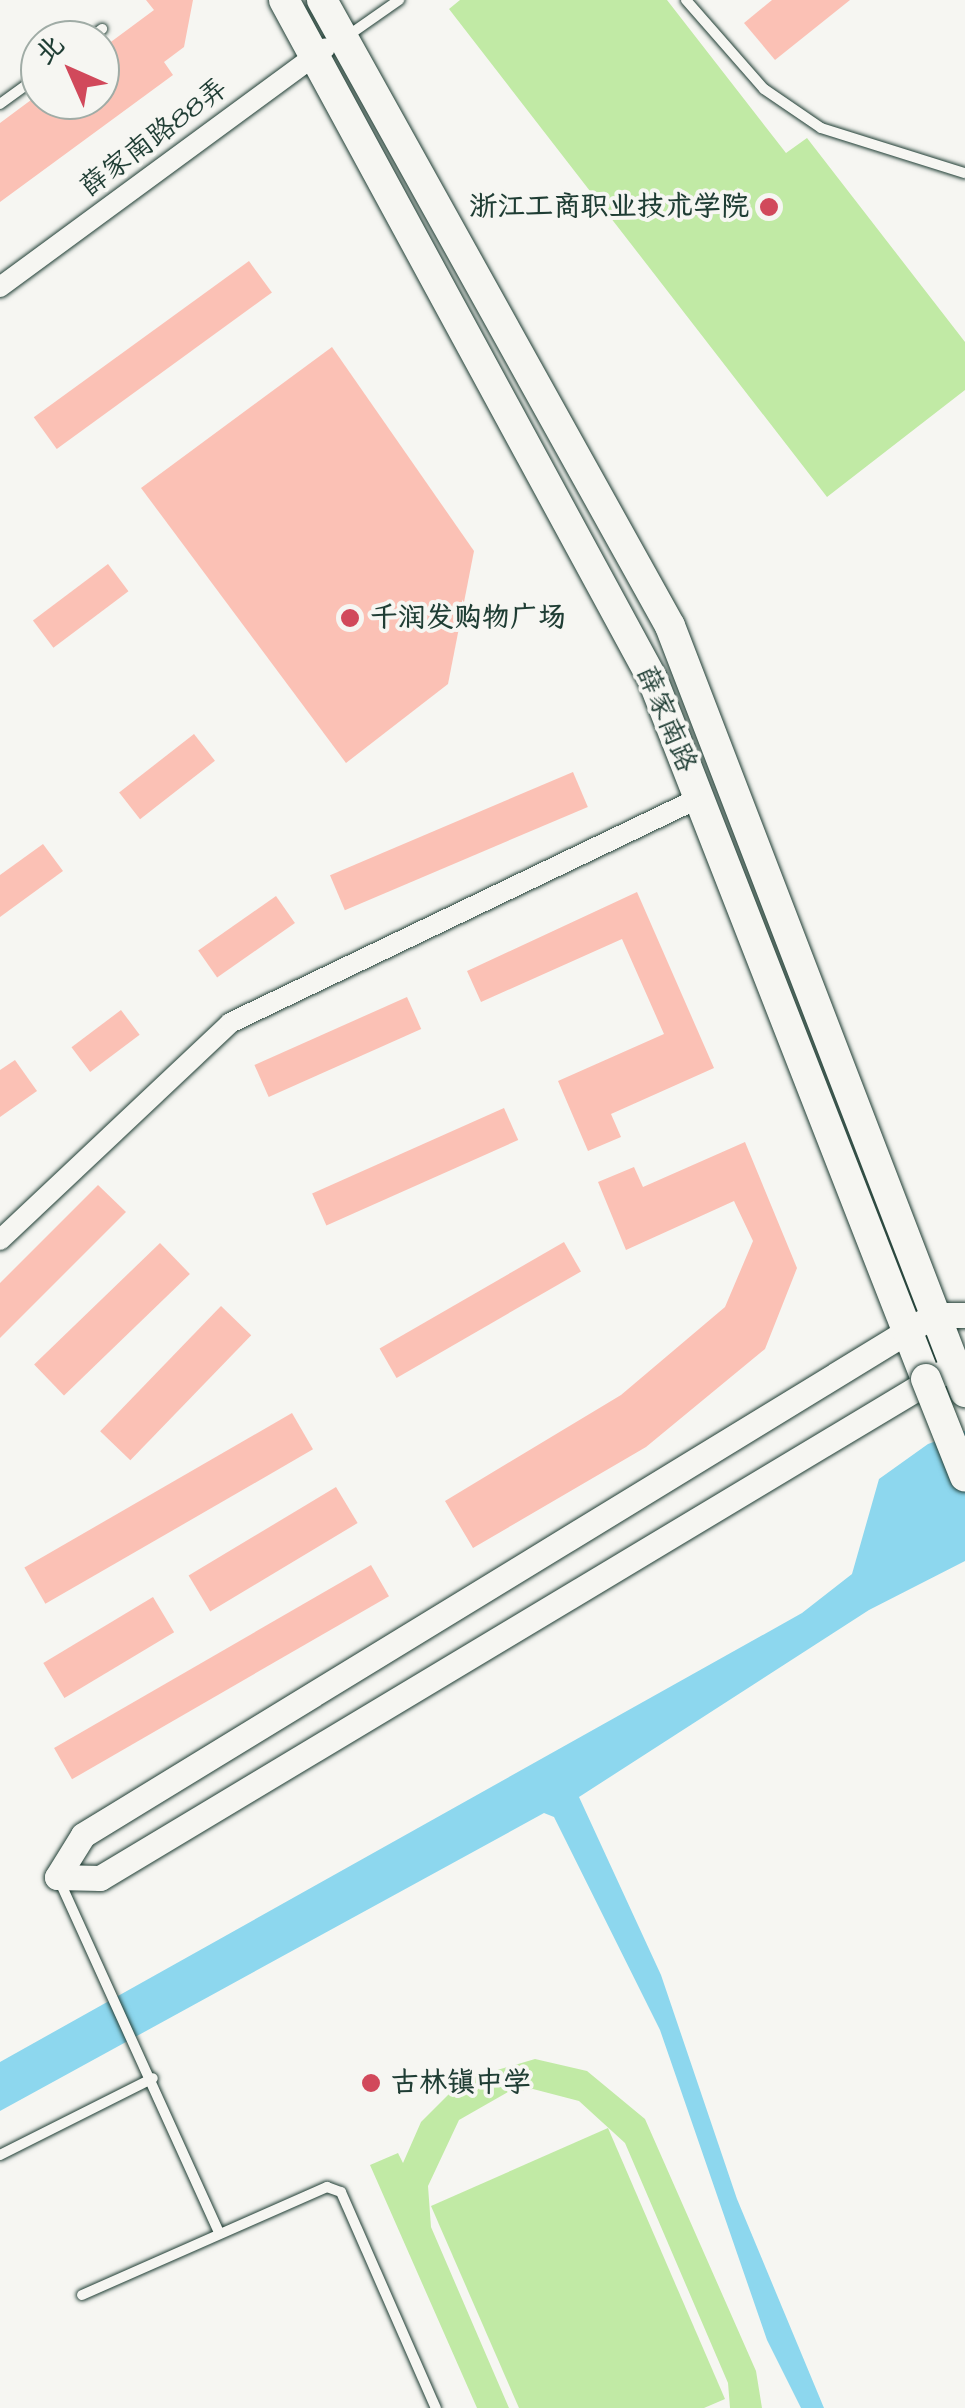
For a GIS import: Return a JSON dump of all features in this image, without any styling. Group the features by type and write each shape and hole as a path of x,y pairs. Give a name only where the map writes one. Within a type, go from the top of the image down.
{"main road":[{"name":"薛家南路","path":"284,0 652,678 965,1478"},
{"name":"薛家南路","path":"322,0 670,626 934,1315 961,1370"}],"street":[{"name":"薛家南路88弄","path":"0,287 313,55 344,38"},
{"path":"0,1240 230,1023 699,798"},
{"path":"961,1370 100,1878 57,1877 82,1835 934,1315 965,1315"}],"lane":[{"path":"344,38 399,0"},
{"path":"686,0 764,89 821,128 965,173"},
{"path":"57,1877 115,1992 218,2231"},
{"path":"0,2154 153,2078"},
{"path":"82,2295 313,2186 341,2192 436,2408"}],"green space":[{"name":"浙江工商职业技术学院","path":"460,0 667,0 786,153 807,138 965,342 965,390 827,497 449,9"},
{"path":"535,2059 587,2071 645,2119 756,2371 762,2408 730,2408 728,2383 625,2143 579,2101 533,2089 508,2092 459,2120 428,2186 431,2227 509,2408 477,2408 370,2165 398,2153 403,2163 421,2122 463,2080"},
{"path":"608,2128 725,2399 704,2408 519,2408 431,2206"}],"water":[{"path":"965,1431 965,1561 869,1610 579,1797 661,1975 737,2199 824,2408 801,2408 767,2340 660,2030 554,1817 544,1813 0,2111 0,2062 802,1613 852,1574 879,1479 928,1444"}],"building":[{"path":"146,0 193,0 184,47 164,62 173,75 120,114 120,35 154,10"},
{"path":"772,0 850,0 775,60 744,23"},
{"path":"20,108 20,120 112,120 0,202 0,123"},
{"path":"249,261 272,293 57,449 34,417"},
{"name":"千润发购物广场","path":"332,347 474,551 448,684 346,763 141,488"},
{"path":"108,564 128,591 53,648 33,621"},
{"path":"194,734 215,761 140,819 119,792"},
{"path":"573,772 588,807 345,910 330,875"},
{"path":"43,844 63,871 0,917 0,875"},
{"path":"637,892 714,1068 611,1114 621,1137 588,1151 558,1081 664,1034 622,939 481,1002 467,971"},
{"path":"276,896 295,923 217,978 198,950"},
{"path":"407,997 421,1029 269,1097 254,1065"},
{"path":"121,1010 140,1035 90,1072 71,1047"},
{"path":"15,1060 37,1091 0,1117 0,1070"},
{"path":"504,1108 518,1140 326,1225 312,1193"},
{"path":"745,1142 797,1268 765,1349 646,1447 473,1548 445,1501 621,1395 725,1307 753,1241 734,1201 626,1250 598,1182 634,1167 643,1187"},
{"path":"98,1185 126,1212 0,1338 0,1283"},
{"path":"564,1242 581,1271 397,1378 380,1348"},
{"path":"160,1243 190,1274 64,1395 34,1365"},
{"path":"221,1306 251,1335 130,1460 100,1431"},
{"path":"292,1413 313,1449 45,1604 24,1568"},
{"path":"336,1487 358,1523 210,1612 189,1576"},
{"path":"371,1565 389,1596 72,1779 54,1748"},
{"path":"153,1597 174,1632 64,1698 43,1663"}],"place":[{"name":"浙江工商职业技术学院","path":"769,207"},
{"name":"千润发购物广场","path":"350,618"},
{"name":"古林镇中学","path":"371,2083"}]}
